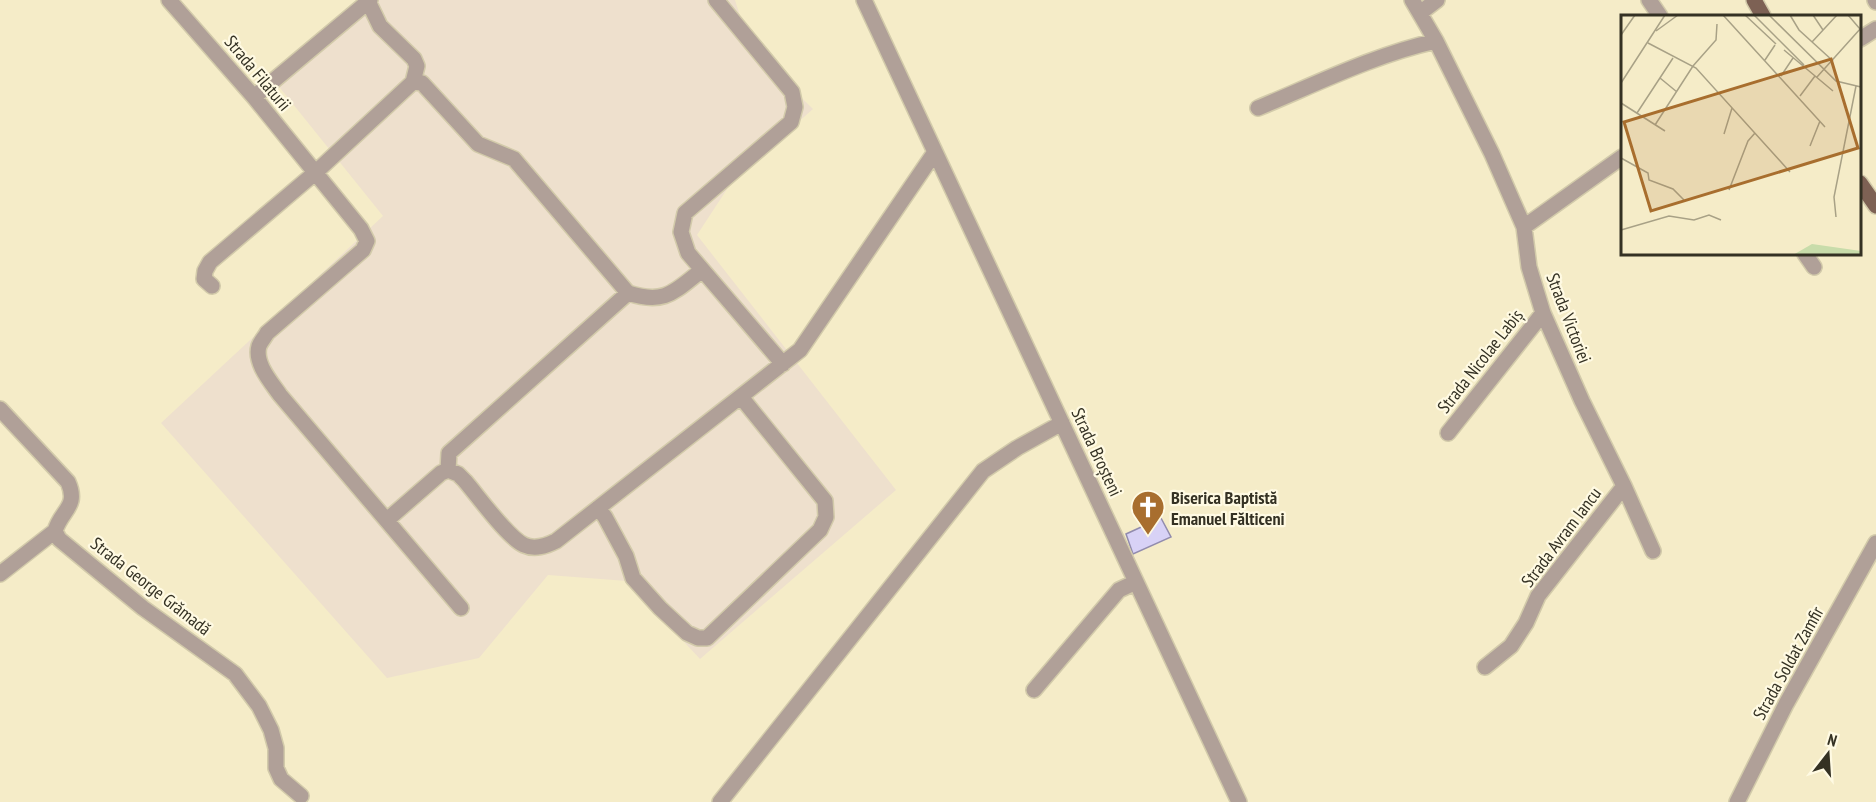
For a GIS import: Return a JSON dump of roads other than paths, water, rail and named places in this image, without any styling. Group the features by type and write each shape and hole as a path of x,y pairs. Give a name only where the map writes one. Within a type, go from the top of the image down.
{"main road":[{"path":"1754,0 1762,15"},
{"path":"1861,184 1876,206"}],"street":[{"name":"Strada Filaturii","path":"169,0 254,97 361,229 367,241 363,250 267,333 260,345 258,356 267,377 280,395 387,520"},
{"path":"716,0 792,92 795,107 791,122 685,213 681,232 688,253 783,363"},
{"name":"Strada Broșteni","path":"864,0 1239,802"},
{"path":"1416,6 1437,0"},
{"path":"1649,0 1659,15"},
{"path":"212,286 204,279 210,262 315,172 413,82 417,66 414,59 380,26 369,1 254,97"},
{"name":"Strada Victoriei","path":"1416,6 1436,41 1492,154 1524,227 1529,267 1543,313 1653,551"},
{"path":"1861,38 1876,29"},
{"path":"1258,108 1405,48 1436,41"},
{"path":"413,82 422,83 478,144 514,159 627,293 645,299 668,296 702,270"},
{"path":"461,608 387,520 441,473 448,470 458,474 465,481 512,537 525,545 536,547 546,546 556,541 800,350 934,152"},
{"path":"1524,227 1621,158"},
{"path":"1806,255 1814,267"},
{"path":"448,470 449,453 627,293"},
{"name":"Strada Nicolae Labiș","path":"1449,433 1543,313"},
{"path":"598,508 626,556 633,578 687,633 698,638 707,638 820,530 826,517 825,501 741,397"},
{"path":"0,410 68,482 72,491 72,501 55,531 0,574"},
{"path":"720,802 983,471 1017,448 1062,423"},
{"name":"Strada Avram Iancu","path":"1485,667 1510,646 1526,623 1538,596 1624,486"},
{"name":"Strada George Grămadă","path":"55,531 59,538 143,608 235,674 259,706 272,730 276,748 276,768 280,779 301,796"},
{"name":"Strada Soldat Zamfir","path":"1737,802 1786,704 1876,543"},
{"path":"1034,690 1119,590 1136,582"}],"place":[{"name":"Biserica Baptistă Emanuel Fălticeni","path":"1148,536"}]}
